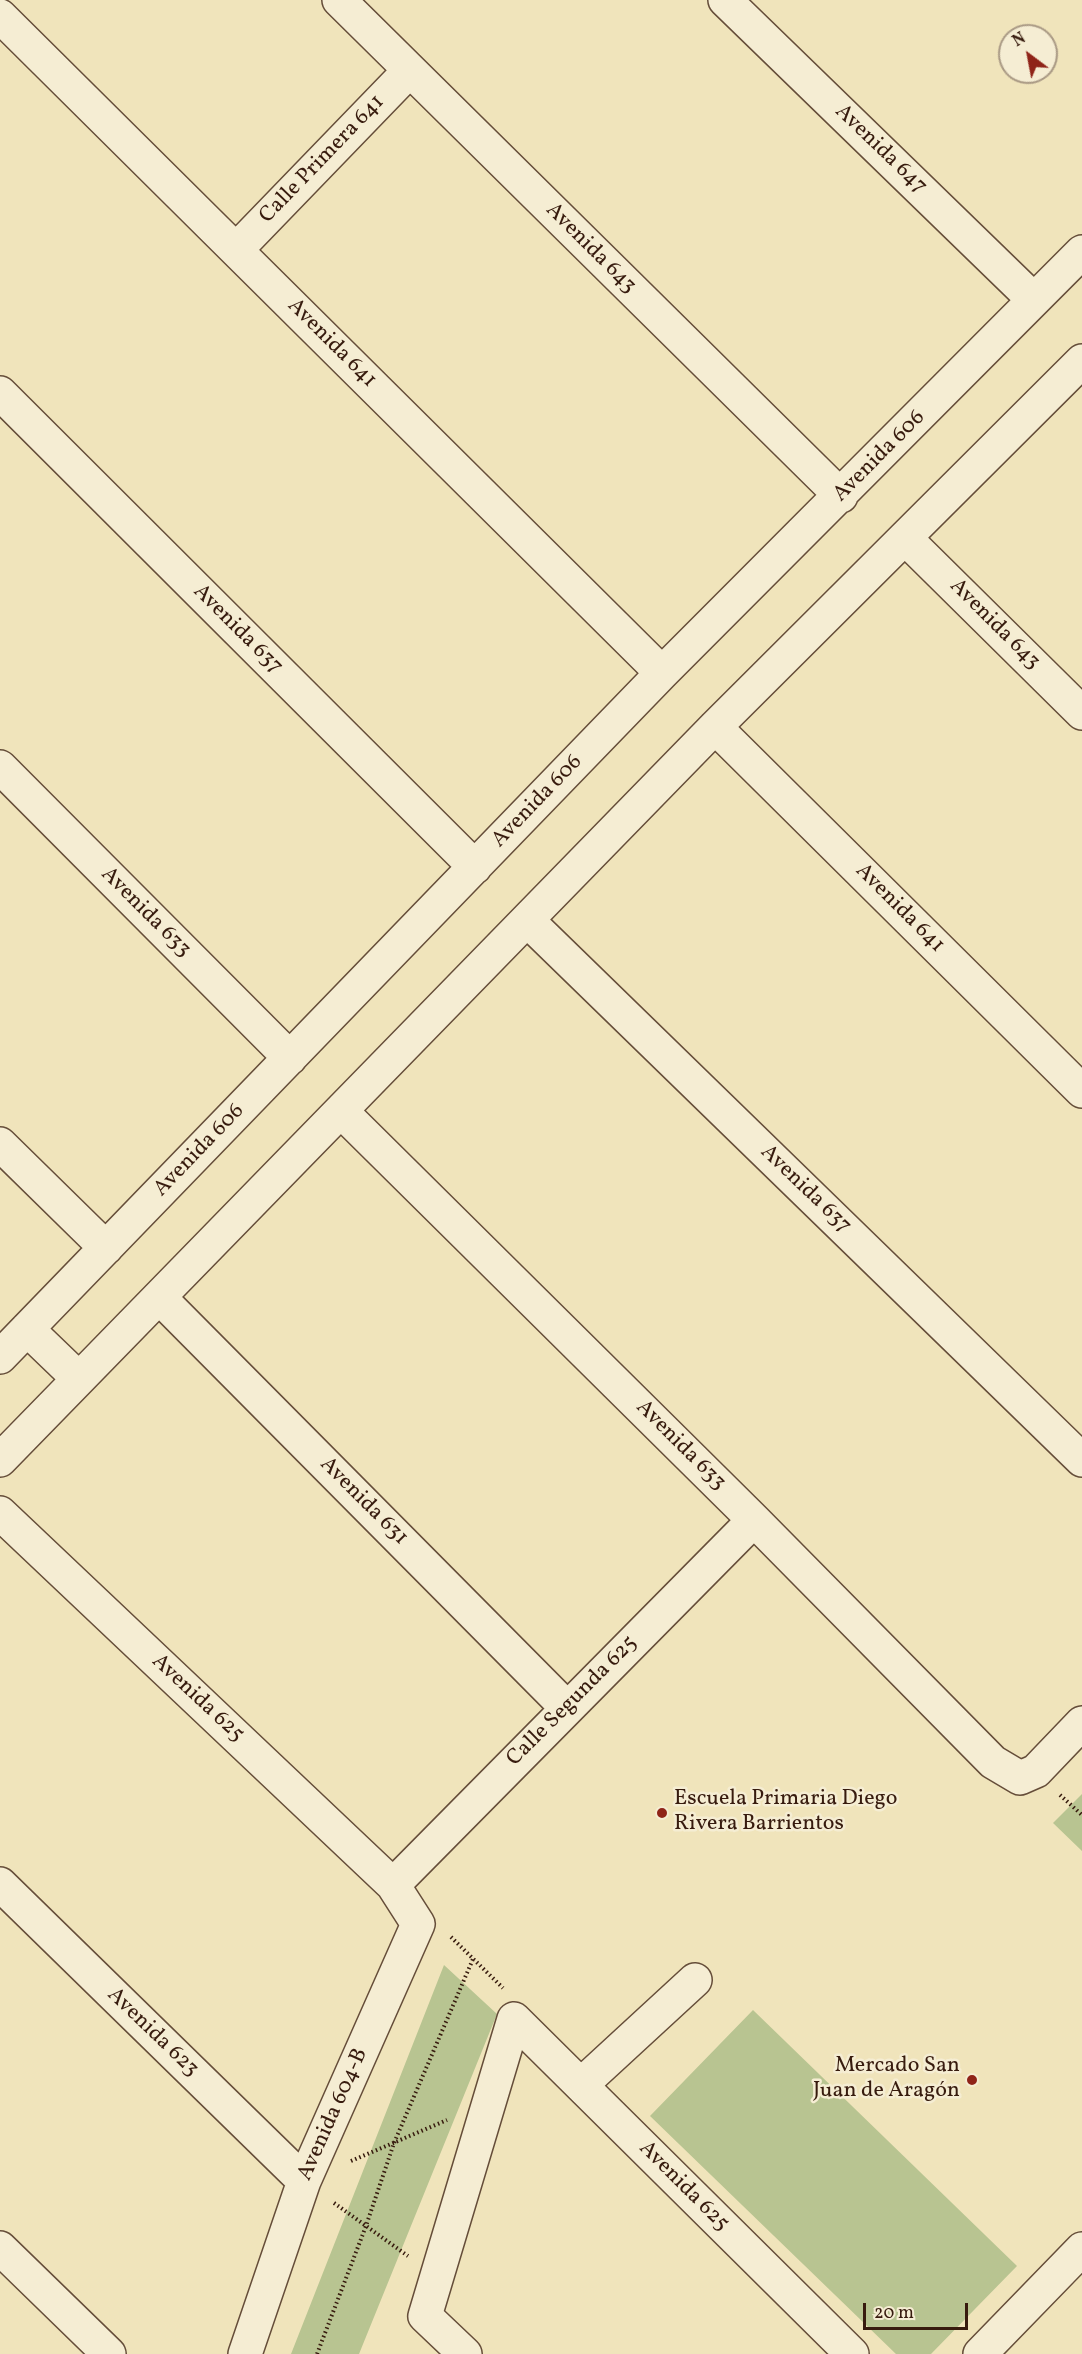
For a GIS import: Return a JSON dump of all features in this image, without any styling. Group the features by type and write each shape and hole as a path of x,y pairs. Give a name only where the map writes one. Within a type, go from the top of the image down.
{"street":[{"name":"Avenida 643","path":"339,0 841,496"},
{"name":"Avenida 647","path":"725,0 1034,300"},
{"name":"Avenida 641","path":"0,16 663,673"},
{"name":"Calle Primera 641","path":"236,250 409,71"},
{"name":"Avenida 606","path":"0,1357 663,673 1082,252"},
{"path":"0,1460 715,727 1082,360"},
{"name":"Avenida 637","path":"0,393 475,867"},
{"name":"Avenida 643","path":"905,538 1082,713"},
{"name":"Avenida 641","path":"715,727 1082,1091"},
{"name":"Avenida 633","path":"0,767 290,1058"},
{"name":"Avenida 637","path":"527,920 1082,1460"},
{"name":"Avenida 633","path":"341,1111 754,1520 993,1762 1020,1778 1036,1772 1082,1723"},
{"path":"0,1144 106,1248"},
{"name":"Avenida 631","path":"159,1297 567,1708"},
{"path":"27,1329 79,1379"},
{"name":"Avenida 625","path":"0,1513 393,1885"},
{"name":"Calle Segunda 625","path":"393,1885 754,1520"},
{"name":"Avenida 623","path":"0,1884 304,2181"},
{"path":"393,1885 418,1924"},
{"name":"Avenida 604-B","path":"245,2354 304,2181 418,1924"},
{"path":"581,2085 695,1980"},
{"path":"465,2354 425,2316 514,2019"},
{"name":"Avenida 625","path":"514,2019 852,2354"},
{"path":"0,2248 109,2354"},
{"path":"981,2354 1082,2249"}],"path":[{"path":"418,1924 441,1927 507,1991 514,2019"},
{"path":"317,2354 366,2226 394,2143 473,1959"},
{"path":"304,2181 489,2103"},
{"path":"304,2181 437,2278"}],"green space":[{"path":"1082,1794 1082,1851 1053,1823"},
{"path":"444,1965 497,2014 359,2354 291,2354"},
{"path":"753,2010 1017,2266 931,2354 896,2354 650,2116"}],"place":[{"name":"Escuela Primaria Diego Rivera Barrientos","path":"662,1813"},
{"name":"Mercado San Juan de Aragón","path":"972,2080"}]}
